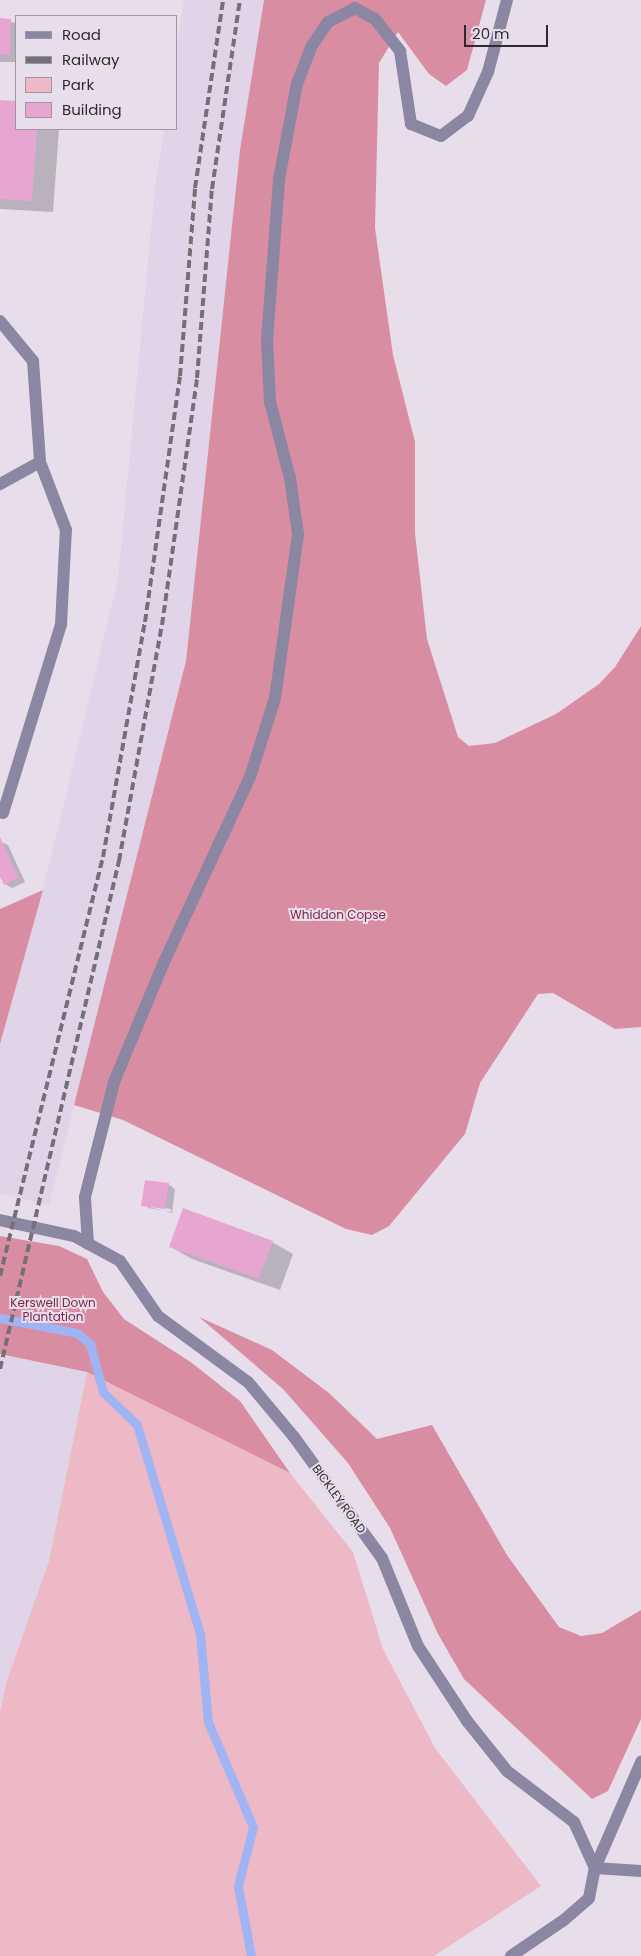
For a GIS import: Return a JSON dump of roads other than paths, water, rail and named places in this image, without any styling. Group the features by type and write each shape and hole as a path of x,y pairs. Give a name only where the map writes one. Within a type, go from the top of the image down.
{"street":[{"path":"88,1244 85,1197 114,1082 164,962 250,777 275,698 298,534 290,478 270,402 267,340 279,179 297,84 311,47 328,22 355,8 375,19 400,52 411,124 441,136 468,116 488,72 507,0"},
{"path":"0,321 32,361 40,462 66,530 61,624 3,813"},
{"path":"0,484 40,462"},
{"name":"BICKLEY ROAD","path":"0,1220 74,1236 120,1261 158,1316 248,1382 294,1437 382,1558 418,1646 466,1721 507,1771 574,1822 595,1868"},
{"path":"511,1956 564,1920 589,1898 595,1868 641,1762"},
{"path":"595,1868 641,1871"}],"waterway":[{"path":"0,1318 77,1333 90,1344 103,1392 137,1425 200,1634 208,1722 253,1827 238,1886 251,1956"}],"railway":[{"path":"0,1276 103,857 145,622 180,376 195,188 223,0"},
{"path":"0,1369 119,861 162,625 197,378 212,189 240,0"}],"park label":[{"name":"Whiddon Copse","path":"338,915"},
{"name":"Kerswell Down Plantation","path":"53,1310"}]}
